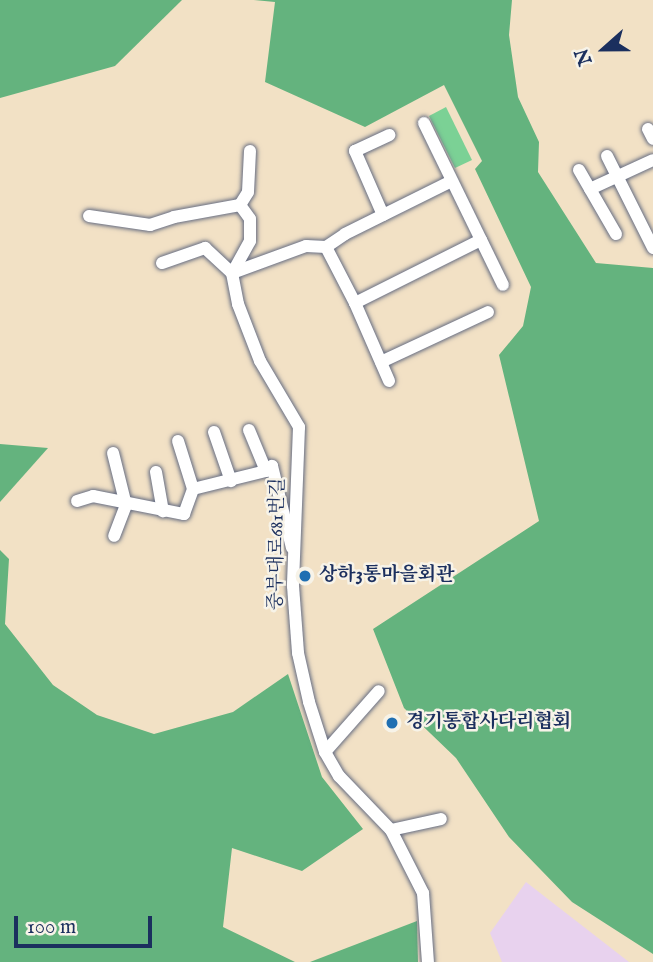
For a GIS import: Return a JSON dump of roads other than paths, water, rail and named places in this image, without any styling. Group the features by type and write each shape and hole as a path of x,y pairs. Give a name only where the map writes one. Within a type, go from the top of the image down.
{"street":[{"path":"424,123 503,285"},
{"path":"383,215 355,151 389,135"},
{"path":"89,216 150,225 174,217 240,205 248,192 250,151"},
{"path":"607,156 653,248"},
{"path":"590,189 653,160"},
{"path":"579,170 616,234"},
{"path":"232,273 306,246 326,247 345,234 452,181"},
{"path":"232,273 250,240 250,219 240,205"},
{"path":"355,303 481,240"},
{"path":"326,247 355,303 389,381"},
{"path":"162,263 205,248 232,273"},
{"name":"중부대로681번길","path":"232,273 238,304 260,361 299,428 294,555 298,653 325,752 339,776 391,830 423,893 428,962"},
{"path":"381,362 488,312"},
{"path":"249,430 266,471"},
{"path":"214,432 231,481"},
{"path":"77,500 93,496 126,505 184,514 193,489 178,441"},
{"path":"113,453 126,505 114,536"},
{"path":"193,489 266,471 272,466 294,555"},
{"path":"156,472 163,511"},
{"path":"325,752 379,691"},
{"path":"391,830 441,819"}],"place":[{"name":"상하3통마을회관","path":"305,576"},
{"name":"경기통합사다리협회","path":"392,723"}]}
